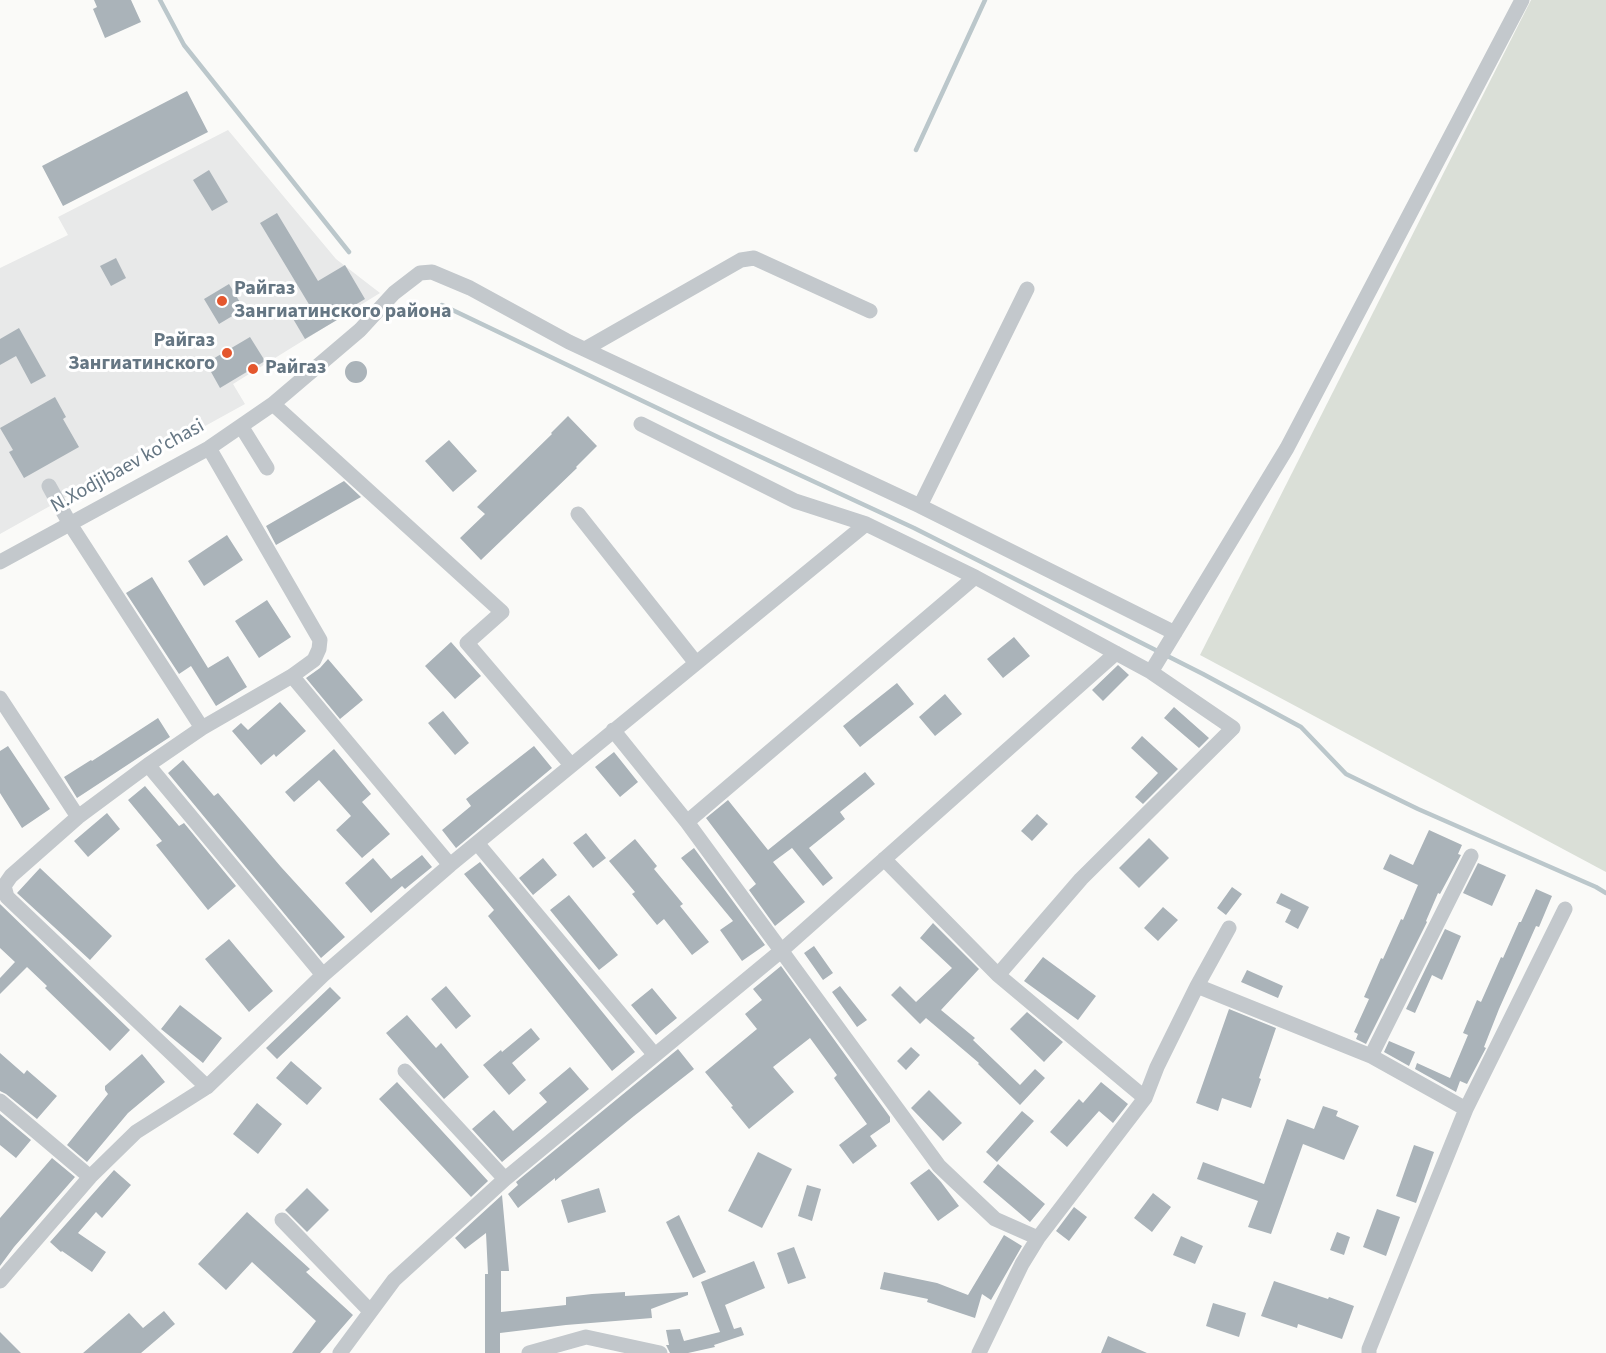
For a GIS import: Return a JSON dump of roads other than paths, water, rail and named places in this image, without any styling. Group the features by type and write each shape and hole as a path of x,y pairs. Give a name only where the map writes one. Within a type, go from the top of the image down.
{"street":[{"path":"1159,660 1287,448 1522,0"},
{"path":"585,350 748,258 754,258 870,311"},
{"name":"N.Xodjibaev ko'chasi","path":"0,562 209,448 273,404 360,330 394,293 420,273 432,272 471,288 585,350"},
{"path":"920,506 1027,289"},
{"path":"585,350 920,506 1175,633"},
{"path":"273,404 502,612 467,643 571,765"},
{"path":"641,424 795,501 866,524 975,577 1116,653 1159,660 1233,728 1081,879 998,975"},
{"path":"241,426 267,468"},
{"path":"207,1087 7,897 4,886 11,876 78,817 148,765 202,728 292,676 314,660 320,640 209,448"},
{"path":"50,486 70,524 202,728"},
{"path":"578,514 696,663"},
{"path":"1,1278 90,1178 136,1132 207,1087 324,975 450,865 866,524"},
{"path":"687,822 975,577"},
{"path":"340,1353 394,1280 505,1179 781,951 1116,653"},
{"path":"292,676 450,865"},
{"path":"0,698 78,817"},
{"path":"613,730 687,822 939,1166 995,1219 1038,1238"},
{"path":"148,765 324,975"},
{"path":"477,843 654,1054"},
{"path":"1371,1056 1471,856"},
{"path":"884,859 998,975 1145,1098"},
{"path":"1369,1353 1466,1109 1565,909"},
{"path":"980,1353 1022,1264 1038,1238 1145,1098 1157,1067 1197,986 1229,928"},
{"path":"1197,986 1371,1056 1466,1109"},
{"path":"405,1071 505,1179"},
{"path":"0,1101 90,1178"},
{"path":"282,1221 370,1311"},
{"path":"529,1353 586,1337 660,1353"}],"waterway":[{"path":"160,0 184,45 349,252"},
{"path":"916,150 985,0"},
{"path":"442,305 914,528 1203,674 1301,727 1346,774 1418,809 1606,893"}],"place":[{"name":"Райгаз Зангиатинского района","path":"222,301"},
{"name":"Райгаз Зангиатинского","path":"227,353"},
{"name":"Райгаз","path":"253,369"}]}
